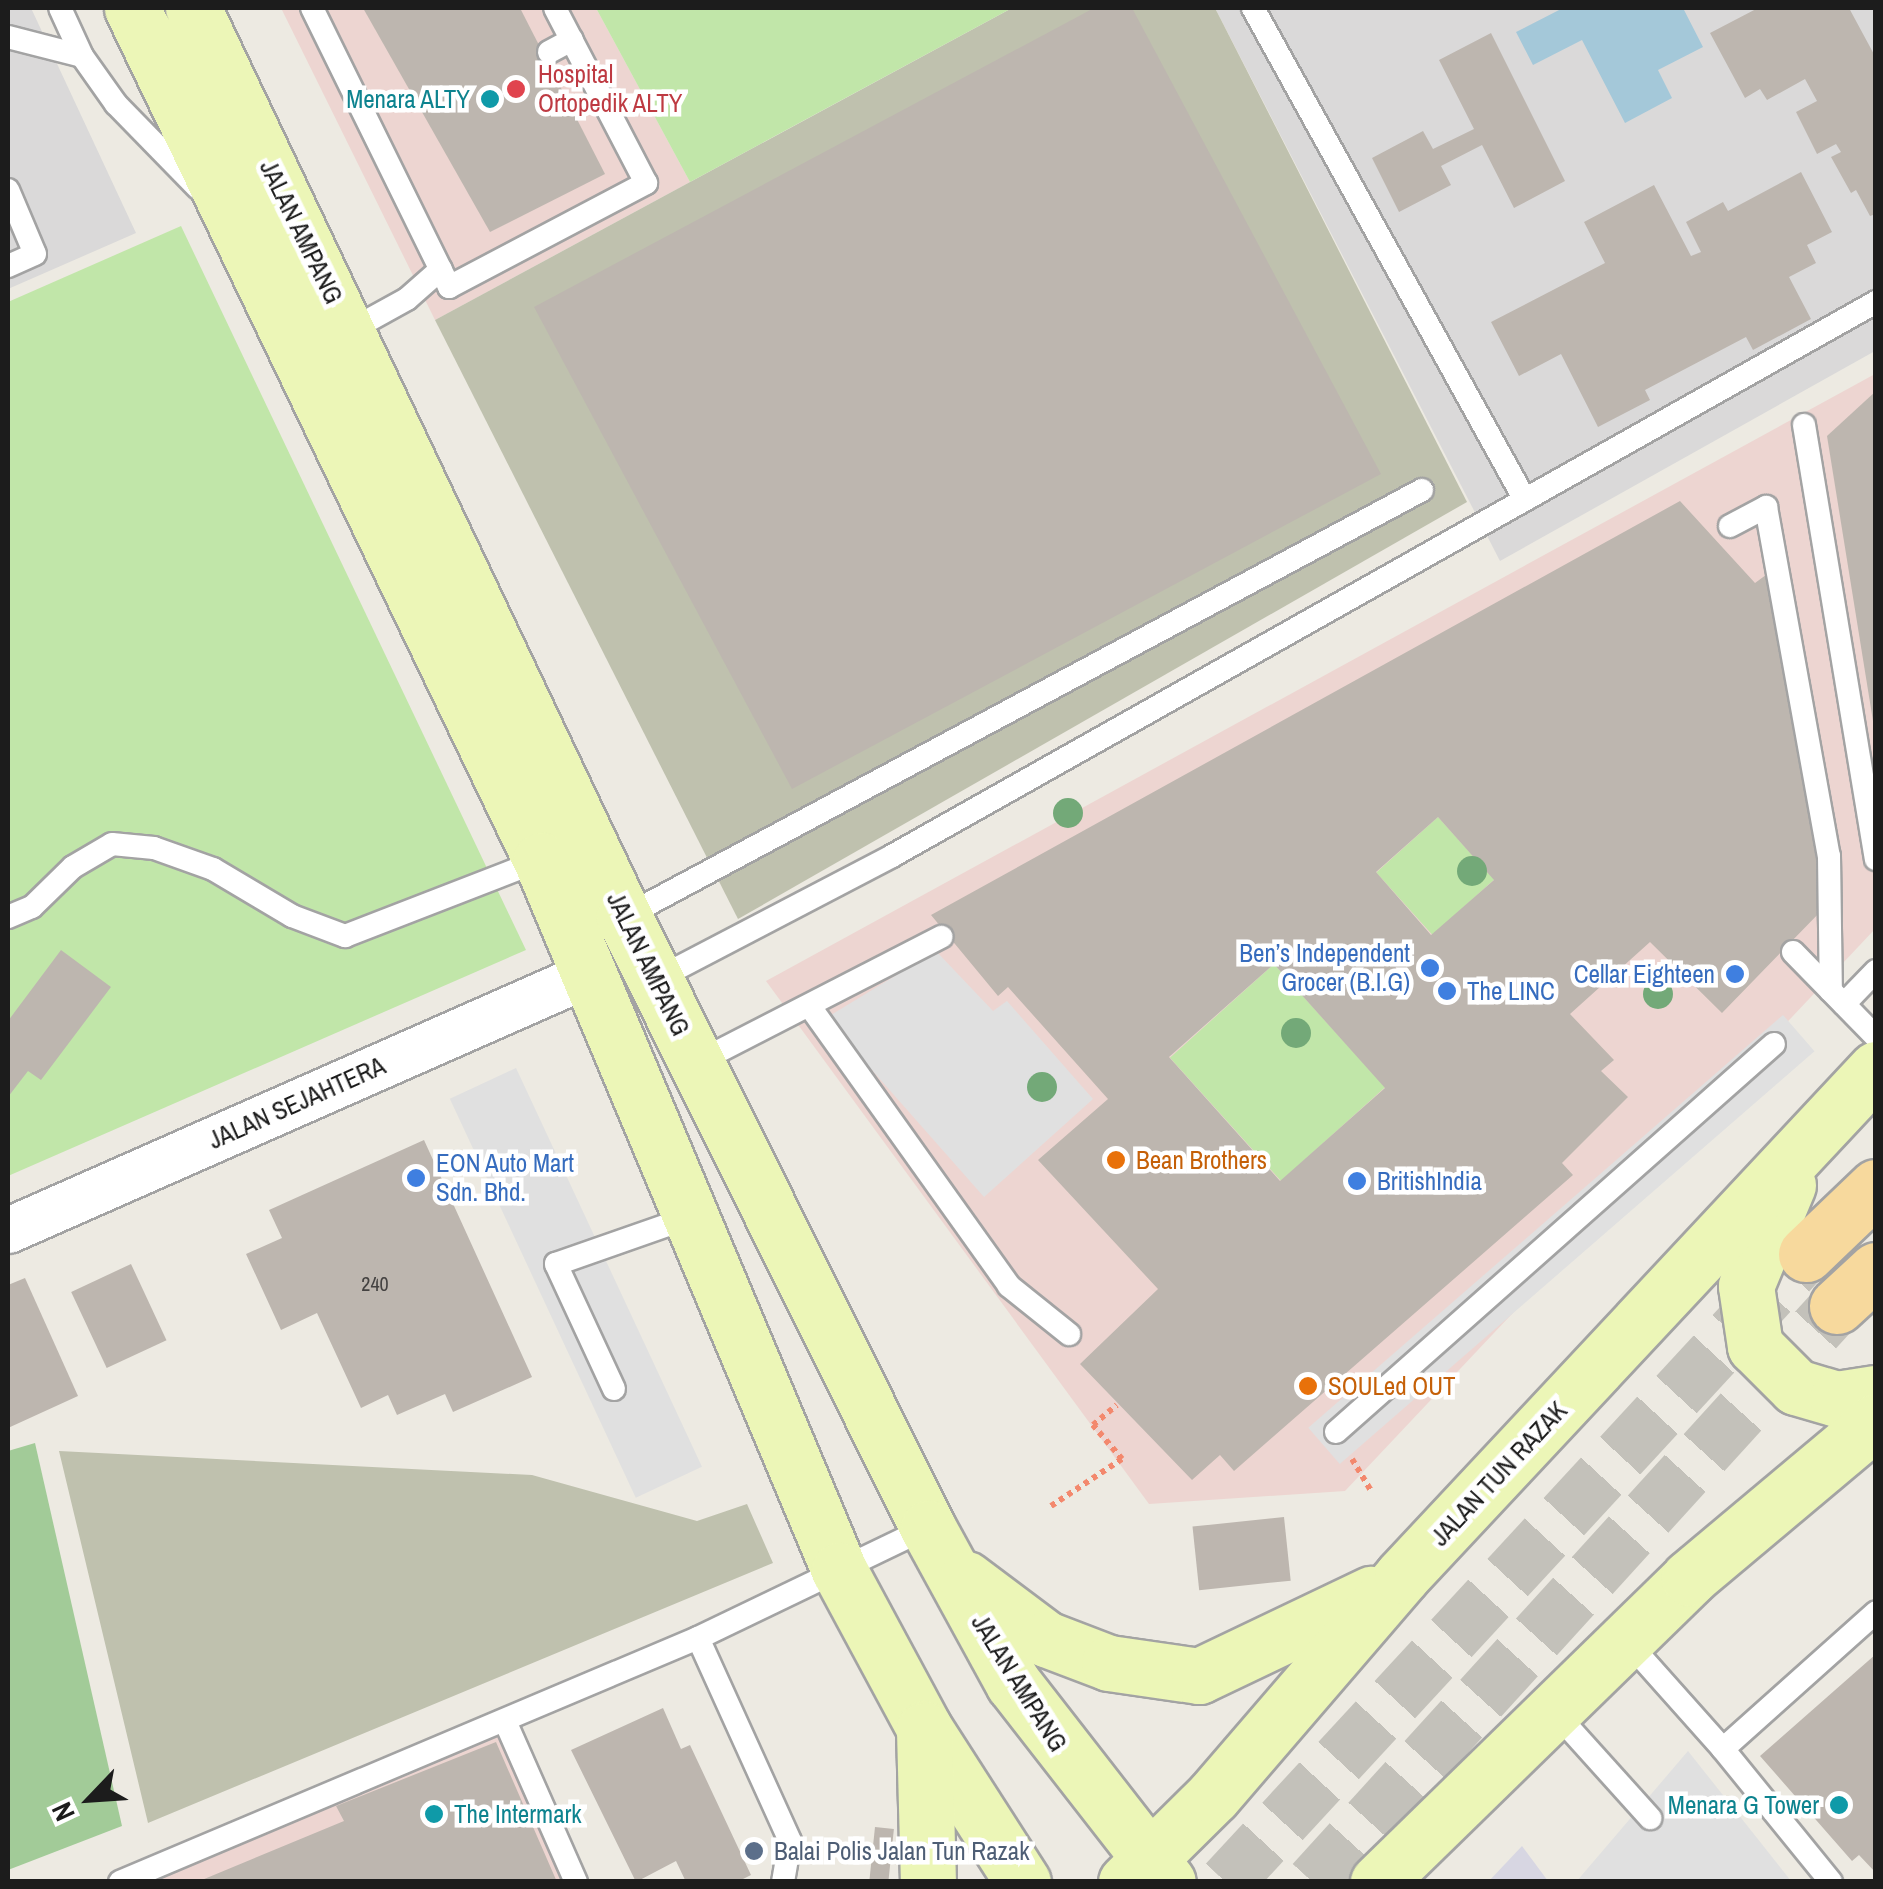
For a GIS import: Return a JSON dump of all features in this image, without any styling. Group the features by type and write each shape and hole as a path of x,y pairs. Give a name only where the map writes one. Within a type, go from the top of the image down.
{"main road":[{"path":"132,8 241,228 541,860 686,1218 839,1570 924,1728 1023,1882"},
{"name":"JALAN AMPANG","path":"193,8 624,917 936,1541 1013,1683 1148,1873"},
{"name":"JALAN TUN RAZAK","path":"1148,1873 1402,1576 1876,1069"},
{"path":"1806,1146 1746,1286 1755,1346 1796,1388 1837,1400 1876,1393"},
{"path":"1806,1254 1876,1188"},
{"path":"1378,1882 1625,1639 1876,1421"},
{"path":"936,1541 990,1603 1046,1639 1108,1663 1200,1676 1295,1635 1402,1576"},
{"path":"924,1728 928,1882"},
{"path":"1424,1882 1464,1800"}],"street":[{"name":"JALAN SEJAHTERA","path":"8,1230 586,975"}],"lane":[{"path":"60,8 82,56 148,140 241,228"},
{"path":"312,8 449,287 608,191 646,182 555,8"},
{"path":"1253,8 1524,500"},
{"path":"8,37 82,56"},
{"path":"548,52 572,40"},
{"path":"8,190 35,254 8,266"},
{"path":"349,331 407,299 441,269"},
{"path":"655,980 892,856 1876,302"},
{"path":"1804,425 1876,859"},
{"path":"624,917 1422,490"},
{"path":"1730,526 1766,507 1829,856 1837,997"},
{"path":"8,916 32,907 74,867 112,844 154,848 213,869 292,916 344,936 541,860"},
{"path":"696,1064 941,938"},
{"path":"1793,952 1876,1037"},
{"path":"1837,997 1876,971"},
{"path":"811,1008 1009,1286 1069,1334"},
{"path":"1336,1432 1774,1044"},
{"path":"614,1388 556,1264 686,1218"},
{"path":"120,1882 698,1638 839,1570 936,1541"},
{"path":"1722,1749 1876,1612"},
{"path":"698,1638 790,1841 783,1882"},
{"path":"1625,1639 1832,1882"},
{"path":"1552,1709 1650,1818"},
{"path":"505,1721 576,1882"}],"path":[{"path":"1052,1506 1122,1459 1092,1425 1117,1405"}],"shaded area":[{"path":"8,8 31,8 136,233 8,289"},
{"path":"281,8 596,8 690,182 435,320"},
{"path":"1012,8 1215,8 1467,502 738,919 435,320"},
{"path":"1215,8 1875,8 1875,351 1500,561"},
{"name":"The LINC","path":"1875,374 1875,929 1345,1491 1149,1504 766,981"},
{"path":"936,951 993,1011 1007,1001 1093,1099 984,1197 826,1018"},
{"path":"1783,1015 1814,1051 1340,1464 1308,1428"},
{"path":"516,1068 702,1467 636,1498 450,1099"},
{"path":"59,1451 532,1475 697,1521 747,1504 773,1563 148,1823"},
{"name":"The Intermark","path":"500,1734 564,1882 138,1882"},
{"path":"1688,1751 1791,1881 1576,1882"},
{"path":"1522,1846 1548,1881 1489,1881"}],"green space":[{"path":"596,8 1012,8 690,182"},
{"path":"181,226 526,950 8,1176 8,302"},
{"path":"1438,817 1494,879 1433,935 1376,873"},
{"path":"1274,964 1385,1087 1281,1181 1170,1058"},
{"path":"35,1443 122,1826 8,1870 8,1451"}],"water":[{"path":"1563,8 1683,8 1703,47 1658,70 1672,98 1625,123 1582,40 1533,65 1516,32"}],"building":[{"name":"Menara ALTY","path":"363,8 520,8 605,174 490,232"},
{"path":"1094,8 1132,8 1381,474 792,789 534,307"},
{"path":"1758,8 1849,8 1876,58 1876,214 1870,216 1856,190 1851,193 1831,157 1841,152 1836,144 1817,154 1796,112 1817,101 1805,79 1767,100 1760,89 1745,98 1710,33"},
{"path":"1491,33 1565,181 1514,208 1482,145 1441,166 1451,185 1399,212 1372,158 1423,131 1433,149 1474,129 1439,60"},
{"path":"1801,172 1832,232 1807,245 1816,263 1789,277 1811,319 1753,350 1746,337 1645,390 1650,400 1598,427 1561,354 1519,376 1491,322 1605,263 1584,222 1654,185 1691,256 1701,252 1686,222 1723,202 1728,211"},
{"path":"1876,391 1876,720 1873,721 1827,436"},
{"name":"The LINC","path":"1680,501 1755,583 1770,572 1824,908 1722,1013 1650,942 1570,1014 1614,1060 1601,1071 1628,1097 1562,1163 1573,1175 1234,1471 1220,1455 1192,1480 1080,1364 1158,1289 1038,1160 1108,1099 1008,987 998,996 931,915","holes":["1438,817 1494,880 1431,935 1376,872","1274,964 1385,1088 1280,1181 1169,1057"]},
{"path":"61,950 111,987 41,1080 28,1071 8,1097 8,1021"},
{"path":"424,1140 532,1377 453,1412 445,1394 397,1415 388,1395 361,1408 317,1313 281,1330 246,1254 282,1238 269,1210"},
{"path":"131,1264 166,1340 107,1368 71,1292"},
{"path":"25,1278 78,1396 8,1428 8,1285"},
{"path":"1284,1517 1291,1581 1199,1590 1193,1527"},
{"name":"Menara G Tower","path":"1876,1654 1876,1873 1859,1855 1852,1861 1760,1756"},
{"path":"663,1708 681,1749 690,1745 751,1875 737,1882 686,1882 676,1861 636,1882 571,1750"},
{"name":"The Intermark","path":"496,1742 557,1882 197,1882 344,1821 336,1806"},
{"path":"875,1827 894,1829 888,1882 869,1882"}],"tunnel":[{"path":"1226,1882 1806,1254"},
{"path":"1313,1882 1837,1306"}],"place":[{"name":"Hospital Ortopedik ALTY","path":"516,89"},
{"name":"Menara ALTY","path":"490,99"},
{"name":"Ben’s Independent Grocer (B.I.G)","path":"1430,968"},
{"name":"Cellar Eighteen","path":"1735,974"},
{"name":"The LINC","path":"1447,991"},
{"name":"Bean Brothers","path":"1116,1160"},
{"name":"EON Auto Mart Sdn. Bhd.","path":"416,1178"},
{"name":"BritishIndia","path":"1357,1181"},
{"name":"SOULed OUT","path":"1308,1386"},
{"name":"Menara G Tower","path":"1839,1805"},
{"name":"The Intermark","path":"434,1814"},
{"name":"Balai Polis Jalan Tun Razak","path":"754,1851"}]}
